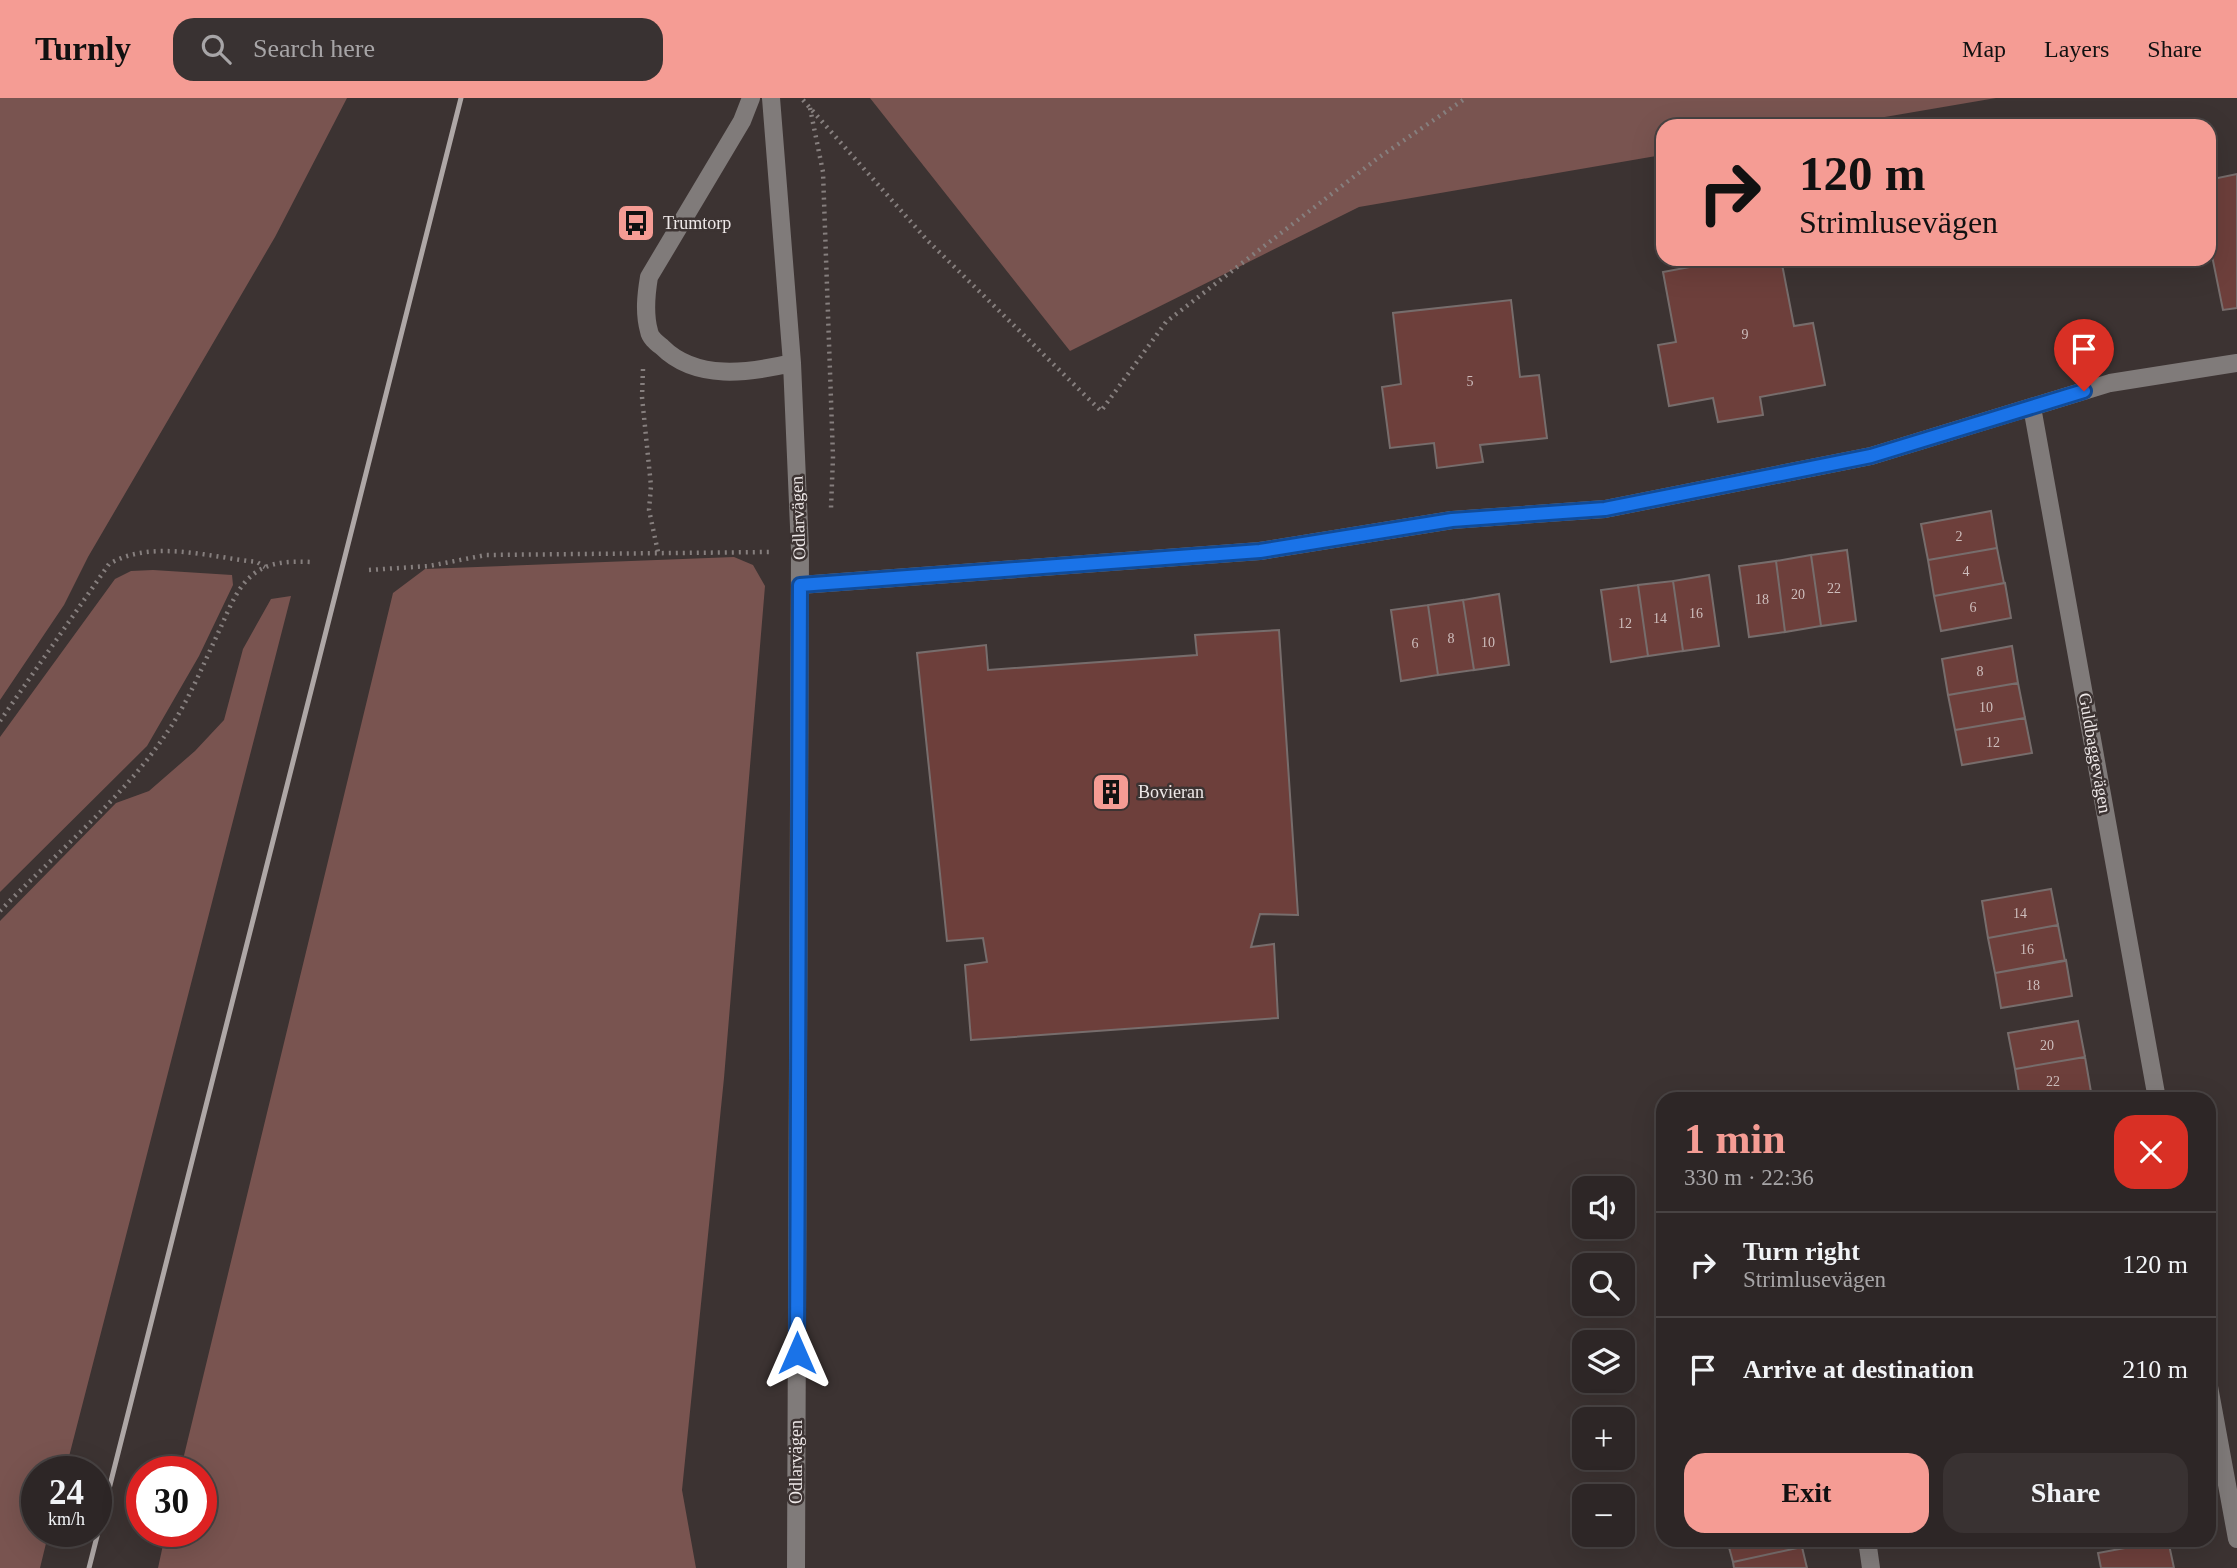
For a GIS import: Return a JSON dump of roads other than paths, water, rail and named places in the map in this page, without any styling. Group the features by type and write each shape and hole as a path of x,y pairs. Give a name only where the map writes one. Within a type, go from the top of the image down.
{"street":[{"path":"751,98 729,142 649,277 645,303 649,334 676,361 712,370 752,373 792,363"},
{"name":"Odlarvägen","path":"771,98 792,363 800,550 796,1568"},
{"path":"800,585 1260,551 1452,520 1605,509 1871,456 2110,383 2237,363"},
{"name":"Guldbaggevägen","path":"2032,407 2156,1092"},
{"path":"2216,1425 2237,1539"},
{"path":"1868,1547 1871,1568"}],"railway":[{"path":"89,1568 461,98"}],"place":[{"name":"Trumtorp","path":"636,223"},
{"name":"Bovieran","path":"1111,792"}]}
